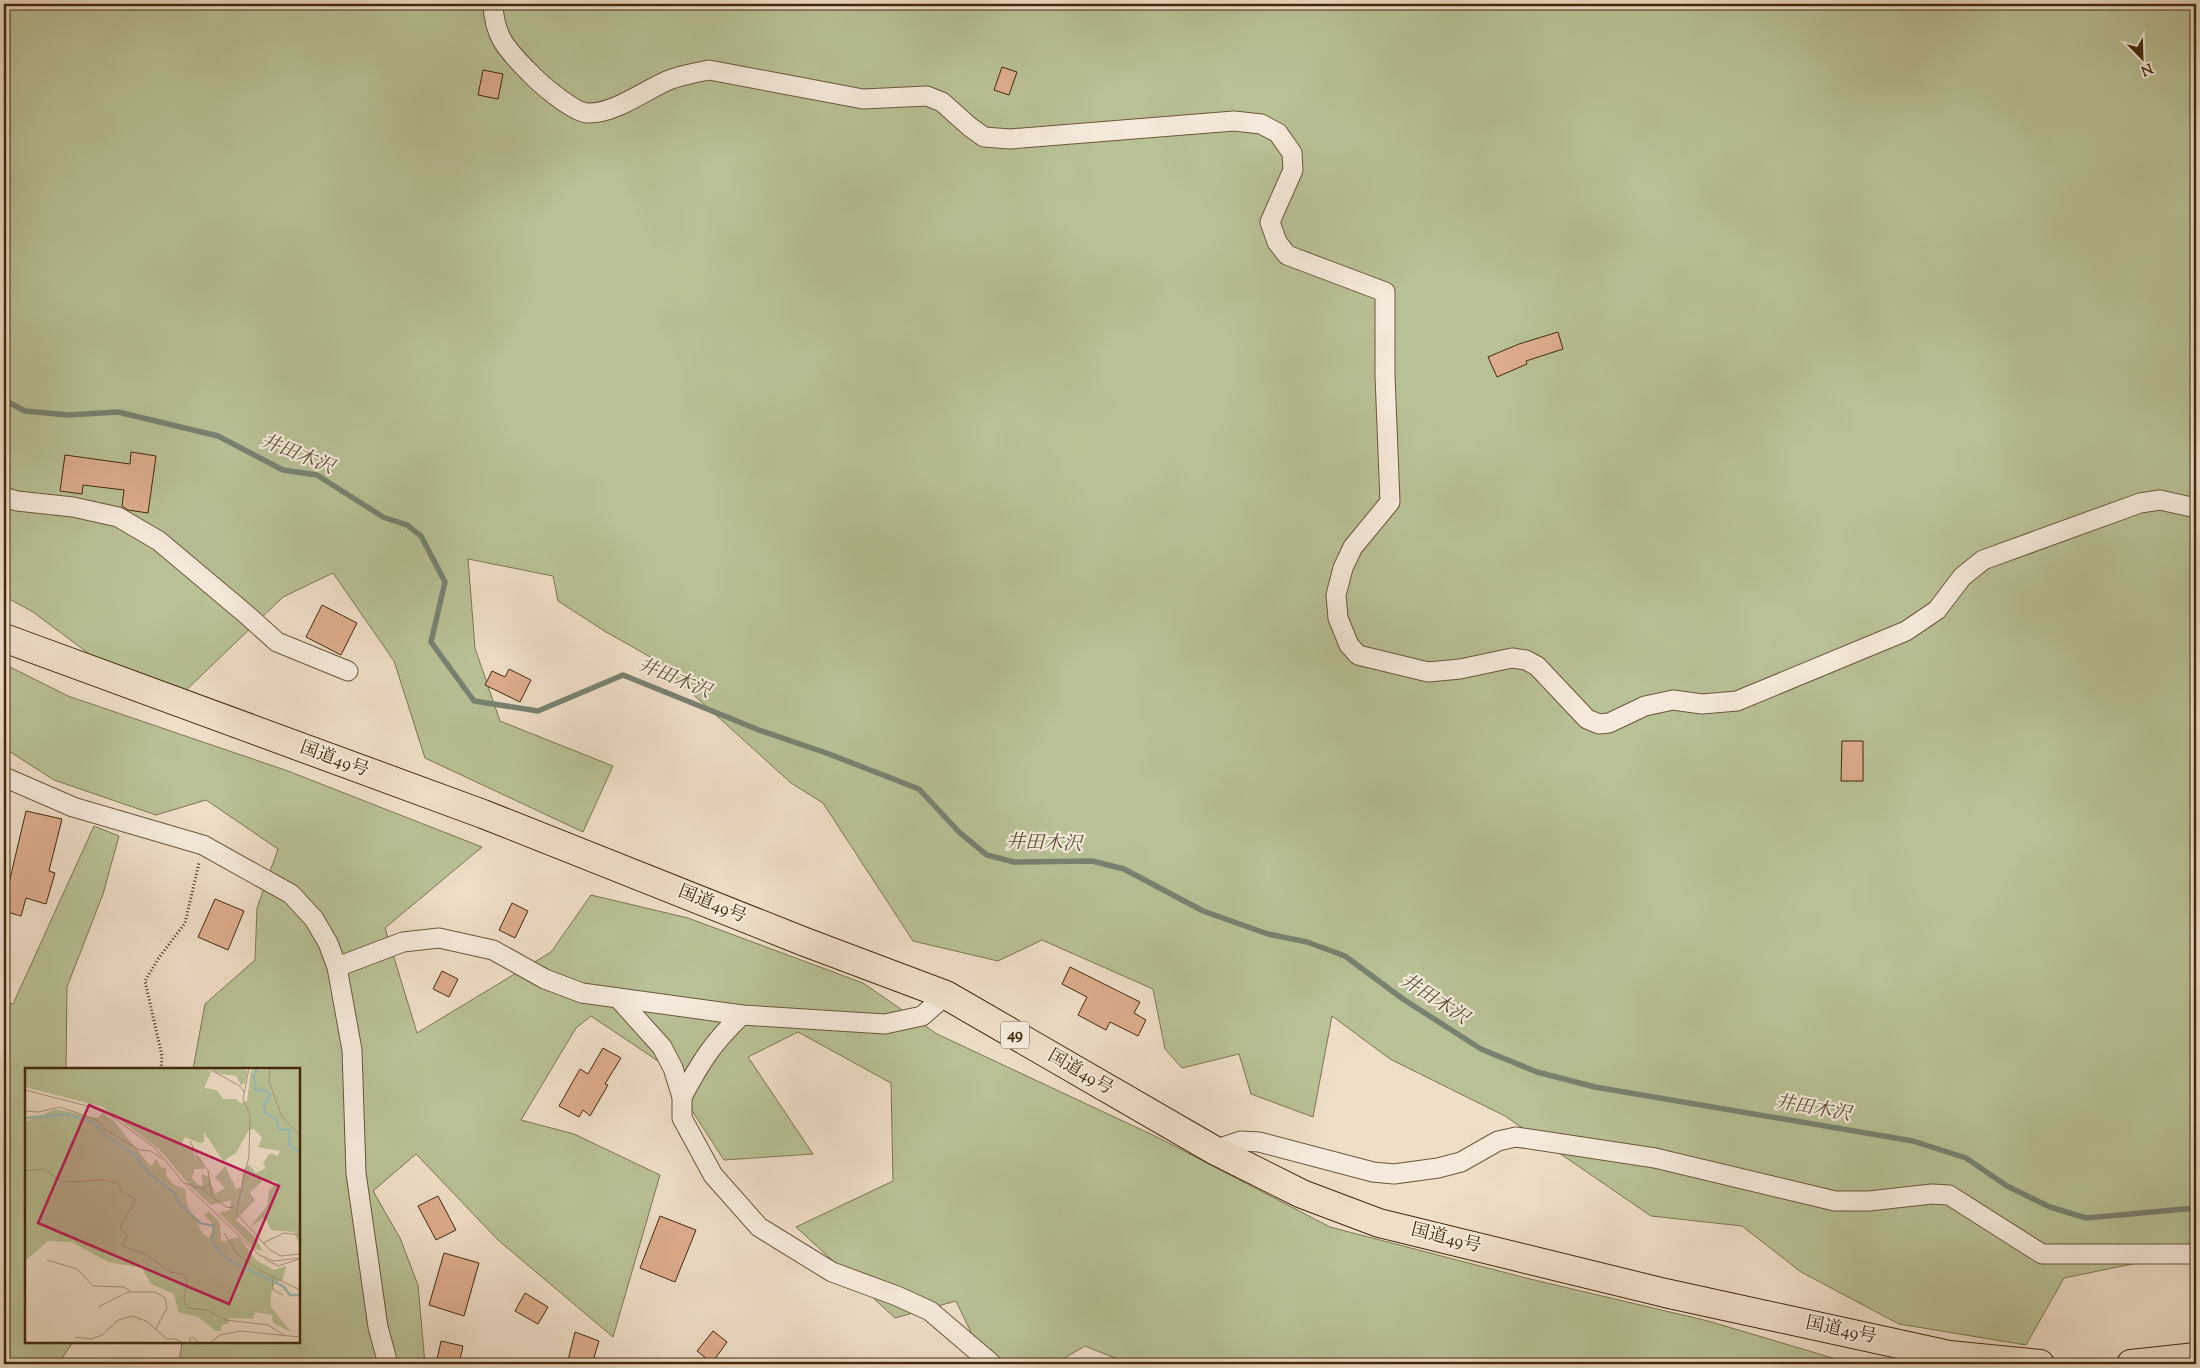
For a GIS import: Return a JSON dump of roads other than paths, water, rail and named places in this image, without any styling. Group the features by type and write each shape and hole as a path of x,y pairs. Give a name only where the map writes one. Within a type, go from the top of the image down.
{"highway":[{"name":"国道49号","path":"4,638 483,814 805,942 946,995 1214,1150 1302,1194 1379,1223 1665,1293 1949,1355 2040,1364"},
{"path":"2131,1364 2196,1357"}],"street":[{"path":"492,4 494,24 508,50 532,75 575,110 587,113 613,108 684,75 709,70 863,99 927,96 942,102 984,137 1010,140 1234,121 1261,124 1278,133 1292,153 1294,170 1270,222 1278,242 1287,255 1385,292 1385,376 1390,502 1353,547 1343,568 1336,595 1338,618 1349,645 1358,655 1428,672 1460,669 1512,658 1526,660 1537,666 1587,719 1598,724 1609,723 1645,706 1672,700 1702,704 1737,701 1906,631 1937,610 1962,576 1983,560 2140,503 2160,500 2196,508"},
{"path":"4,497 18,501 73,507 118,517 159,541 277,642 348,671"},
{"path":"4,777 73,807 203,845 226,860 248,868 290,894 314,919 328,942 337,967 352,1050 356,1173 378,1327 388,1364"},
{"path":"337,967 403,942 439,938 493,950 545,979 582,993 742,1015 885,1024 922,1016 946,995"},
{"path":"618,998 662,1047 682,1097 682,1118 713,1175 759,1227 832,1272 897,1296 930,1311 992,1364"},
{"path":"682,1097 704,1057 721,1034 742,1015"},
{"path":"1214,1150 1241,1141 1259,1142 1373,1172 1394,1174 1438,1168 1461,1162 1498,1141 1516,1137 1655,1158 1835,1201 1869,1201 1932,1194 1949,1195 2042,1254 2196,1254"}],"waterway":[{"name":"井田木沢","path":"4,402 8,402 25,411 68,415 118,412 218,436 283,470 317,475 383,517 407,525 421,536 445,582 431,642 474,701 538,711 623,675 759,730 829,754 919,789 959,832 987,855 1014,862 1092,861 1124,869 1203,911 1268,934 1307,942 1345,956 1403,999 1481,1049 1537,1072 1595,1087 1913,1141 1966,1158 2007,1186 2050,1207 2086,1218 2196,1208"}]}
